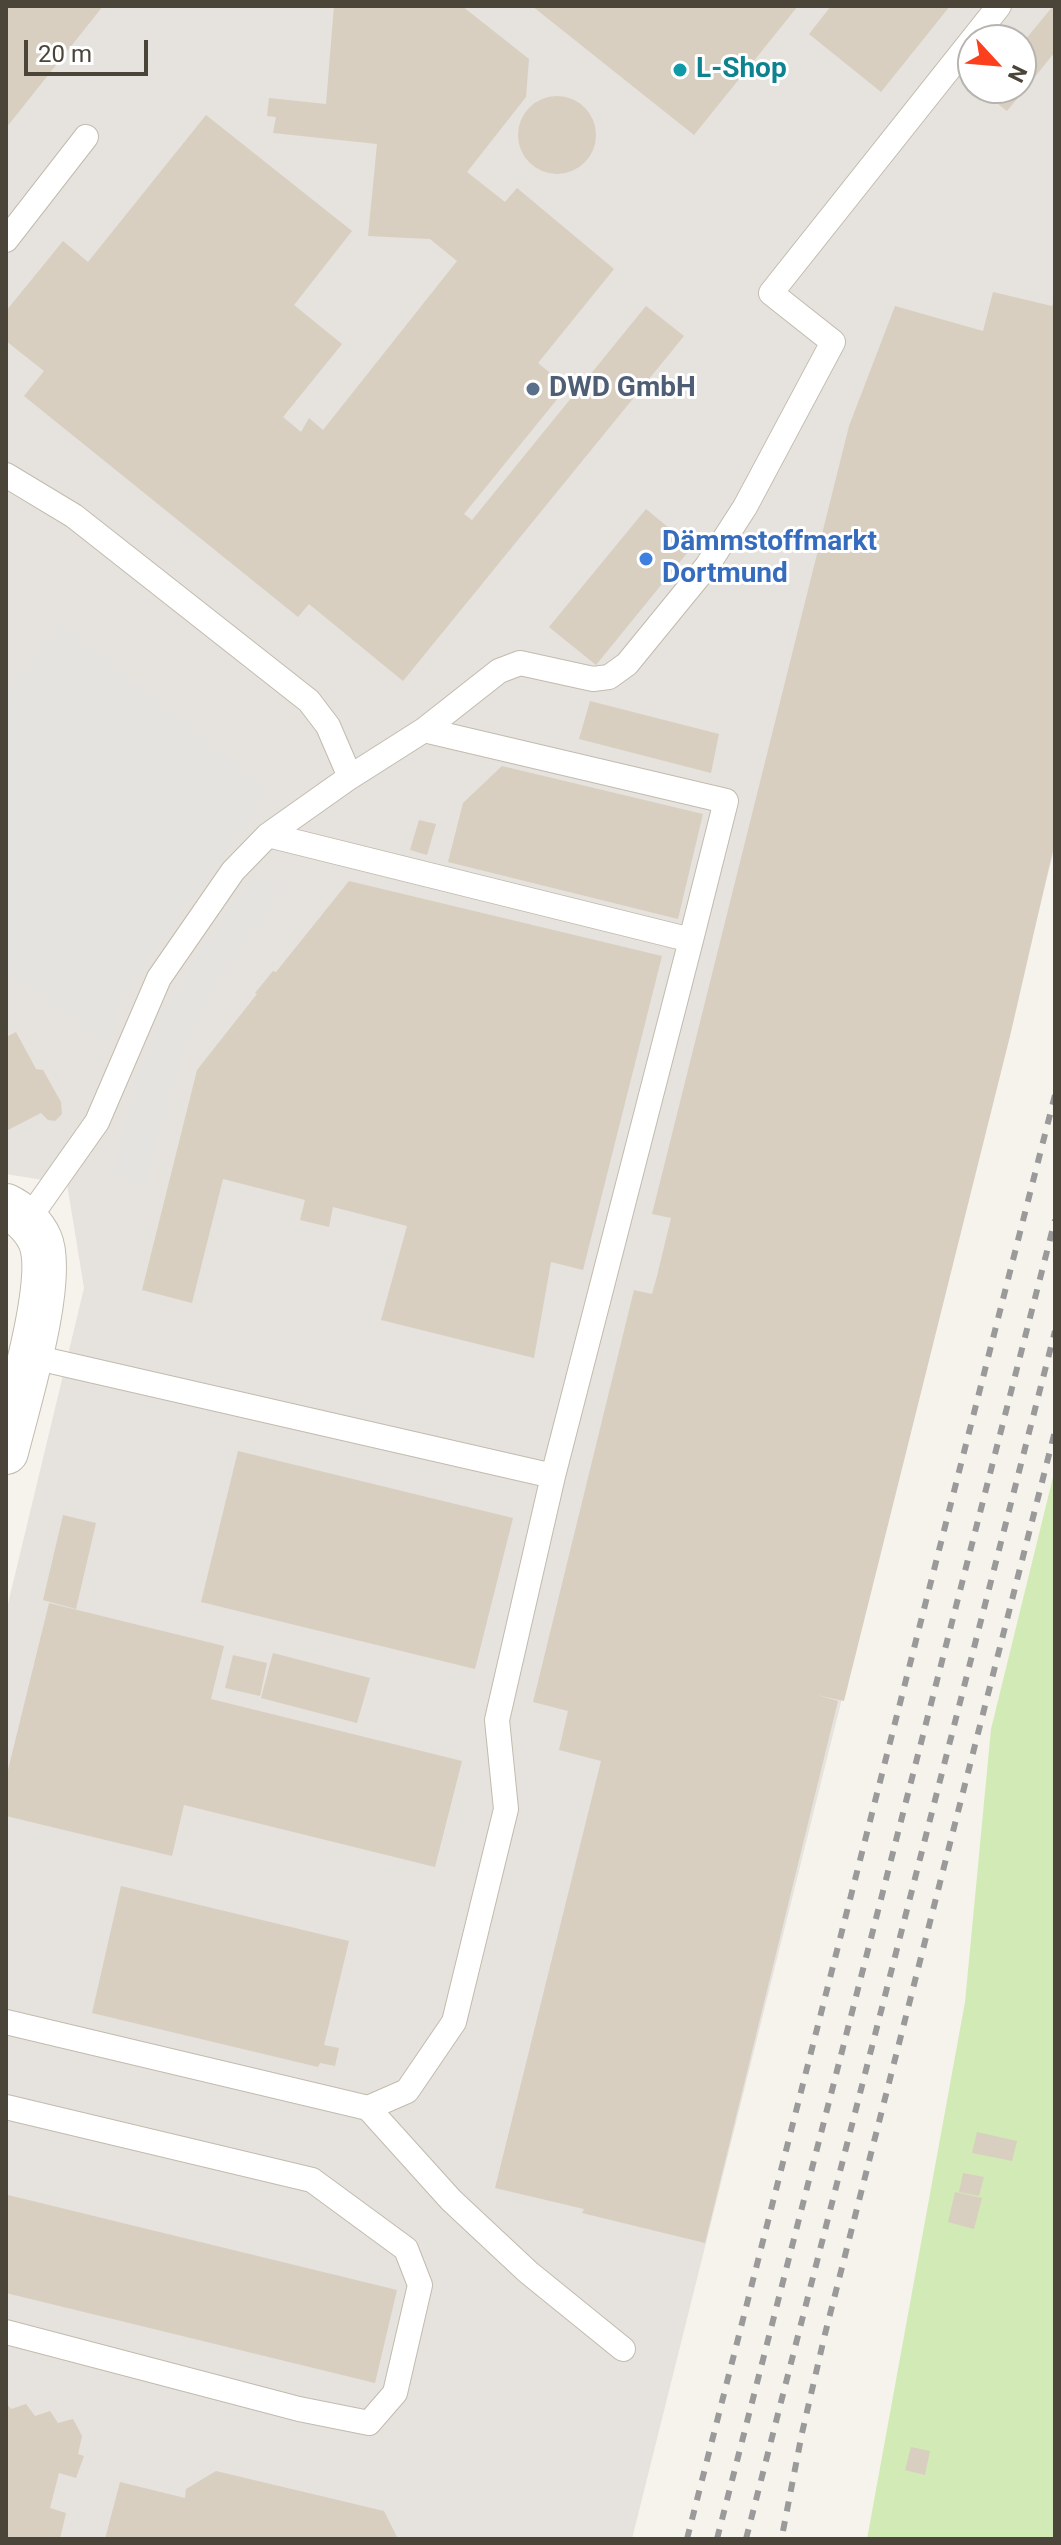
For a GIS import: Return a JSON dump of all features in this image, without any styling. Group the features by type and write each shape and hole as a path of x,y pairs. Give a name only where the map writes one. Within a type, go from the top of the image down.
{"street":[{"path":"6,1452 41,1305 45,1266 40,1240 16,1214"}],"lane":[{"path":"16,1214 97,1122 159,978 233,871 268,835 424,730 499,671 520,663 593,679 609,677 627,664 707,566 745,507 833,342 771,293 999,6"},
{"path":"6,240 86,137"},
{"path":"6,475 74,516 309,701 328,726 350,777"},
{"path":"368,2108 407,2091 454,2022 506,1809 497,1720 553,1476 726,801 424,730"},
{"path":"268,835 691,940"},
{"path":"29,1356 553,1476"},
{"path":"6,2022 368,2108 451,2200 528,2272 623,2349"},
{"path":"6,2107 312,2180 406,2249 420,2285 395,2393 369,2423 299,2409 6,2332"}],"shaded area":[{"path":"6,6 1055,6 1055,846 632,2539 6,2539 6,1612 84,1288 67,1184 6,1174"},
{"path":"59,622 269,791 134,979 116,1015 106,1047 6,967 6,696"},
{"path":"255,872 281,892 229,965 197,1020 178,1066 145,1184 111,1175 137,1079 162,1014 195,957"}],"green space":[{"path":"1055,1469 1055,2539 867,2539 965,2002 991,1729"}],"building":[{"path":"6,6 103,6 6,128"},
{"path":"334,6 462,6 529,59 526,97 467,172 505,202 517,188 614,269 538,363 567,387 464,514 472,520 646,306 684,336 403,681 309,604 298,617 24,396 44,371 6,341 6,311 63,241 88,262 206,115 352,231 294,305 342,344 283,417 301,432 309,418 323,430 457,261 430,239 368,236 377,144 273,133 276,117 267,116 269,98 326,104"},
{"name":"L-Shop","path":"532,6 798,6 694,135"},
{"path":"831,6 950,6 881,92 809,34"},
{"path":"1055,6 1055,52 1037,74 1037,26"},
{"path":"557,96 572,99 584,108 593,120 596,135 593,150 584,162 572,171 557,174 542,171 530,162 521,150 518,135 521,120 530,108 542,99"},
{"path":"998,104 1013,104 1007,111"},
{"path":"993,292 1052,306 1055,299 1055,841 1011,1032 844,1701 817,1695 838,1701 705,2243 495,2188 601,1761 559,1750 568,1711 533,1702 634,1290 652,1294 657,1276 671,1218 652,1214 849,426 895,306 983,331"},
{"path":"646,509 692,547 596,665 549,627"},
{"path":"590,701 719,734 711,773 579,739"},
{"path":"502,766 703,814 678,919 448,862 463,803"},
{"path":"419,820 436,824 427,855 410,850"},
{"path":"349,881 662,956 583,1270 551,1262 534,1358 381,1320 407,1226 333,1207 329,1227 300,1220 305,1200 223,1179 192,1303 142,1290 197,1070 255,993 273,971 276,972"},
{"path":"16,1032 36,1069 43,1070 61,1102 62,1114 55,1121 48,1120 41,1113 6,1131 6,1037"},
{"path":"238,1451 513,1518 475,1669 201,1602"},
{"path":"63,1515 96,1523 76,1609 43,1600"},
{"path":"49,1603 224,1646 211,1699 462,1761 435,1867 184,1805 172,1856 6,1816 6,1778"},
{"path":"273,1653 370,1678 357,1723 261,1698"},
{"path":"233,1655 267,1663 260,1696 225,1688"},
{"path":"121,1886 349,1941 324,2045 339,2048 335,2066 320,2063 318,2067 92,2013"},
{"path":"977,2132 1017,2141 1012,2161 972,2153"},
{"path":"963,2173 984,2177 979,2196 959,2192"},
{"path":"955,2192 982,2198 974,2229 948,2222"},
{"path":"8,2195 397,2290 375,2383 6,2293"},
{"path":"6,2403 11,2409 26,2404 35,2416 50,2411 58,2423 73,2419 82,2436 78,2454 84,2456 76,2478 59,2473 50,2508 66,2513 60,2539 6,2539"},
{"path":"911,2447 930,2451 925,2475 905,2470"},
{"path":"216,2471 384,2511 398,2539 105,2539 120,2482 185,2498 186,2489"}],"railway":[{"path":"687,2539 1055,1095"},
{"path":"717,2539 1055,1220"},
{"path":"746,2539 1055,1331"},
{"path":"783,2531 825,2334 1055,1431"}],"place":[{"name":"L-Shop","path":"680,70"},
{"name":"DWD GmbH","path":"533,389"},
{"name":"Dämmstoffmarkt Dortmund","path":"646,559"}]}
